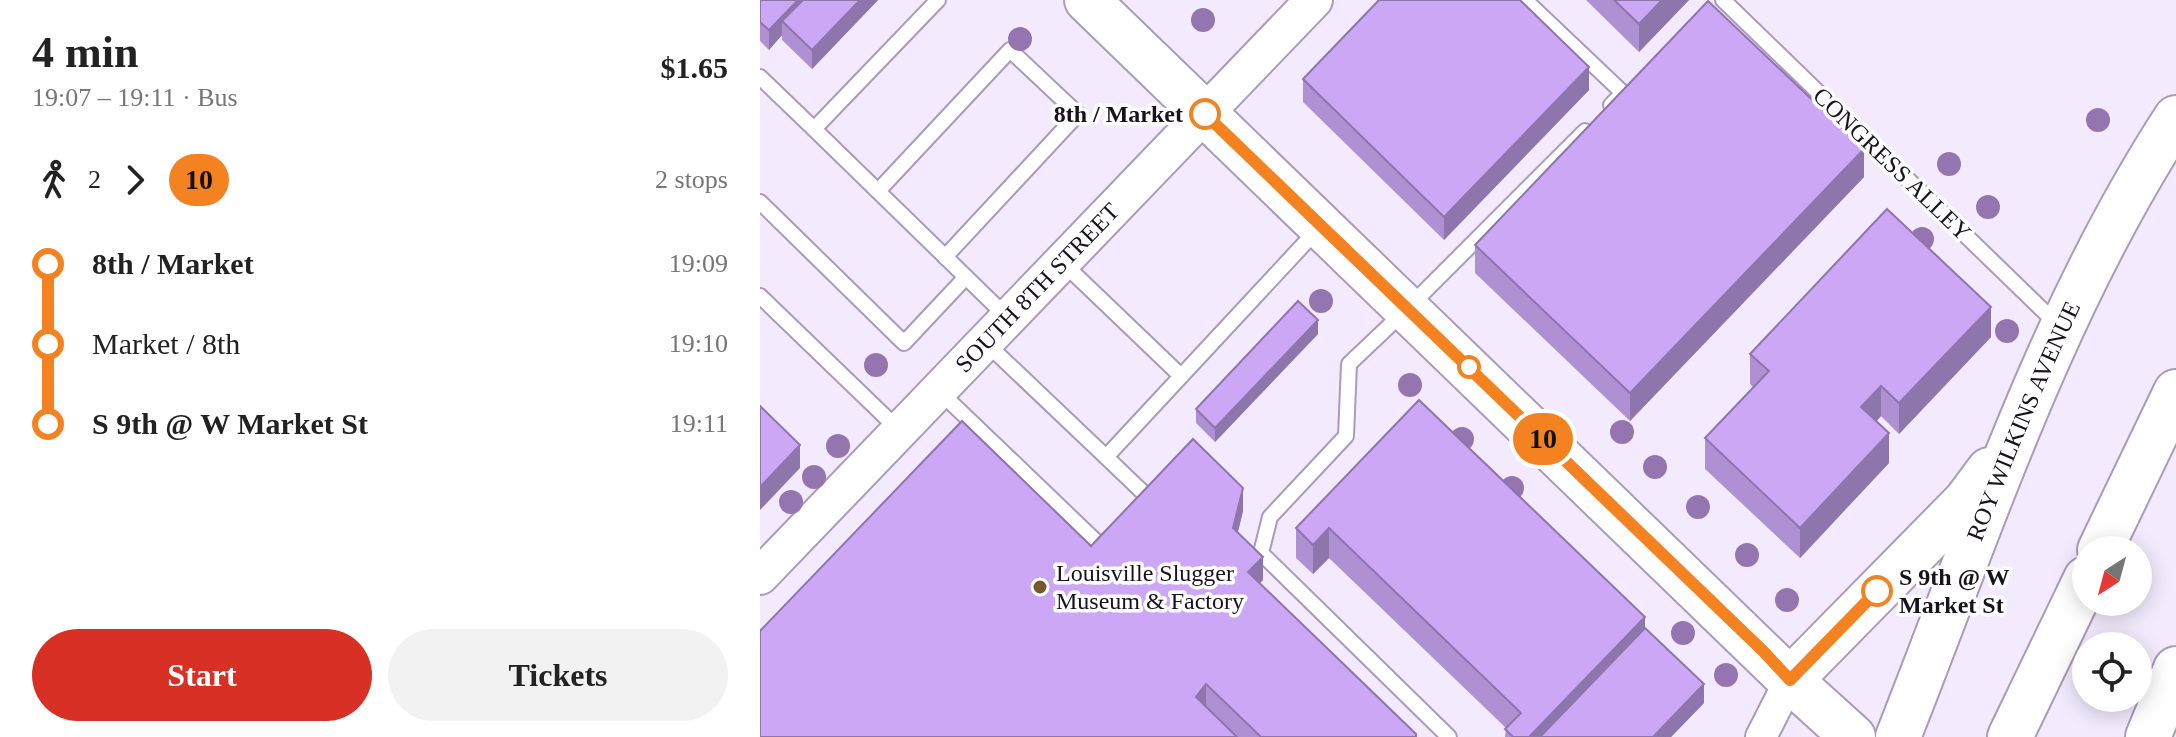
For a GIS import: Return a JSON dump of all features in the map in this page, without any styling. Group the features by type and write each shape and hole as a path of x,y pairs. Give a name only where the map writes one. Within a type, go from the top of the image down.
{"main road":[{"path":"1087,0 1790,680 1853,737"},
{"name":"ROY WILKINS AVENUE","path":"1898,737 2015,435 2062,328 2144,167 2176,118"},
{"path":"2107,536 2176,392"},
{"path":"1790,680 1966,501 2015,435"},
{"path":"2010,737 2072,608"},
{"path":"2151,730 2176,669"}],"street":[{"name":"SOUTH 8TH STREET","path":"760,576 1314,0"},
{"path":"1761,737 1790,680"}],"lane":[{"path":"814,129 938,0"},
{"path":"1449,737 1261,553 1270,517 1346,436 1349,364 1623,93 1525,0"},
{"name":"CONGRESS ALLEY","path":"1723,0 2062,328"},
{"path":"878,191 1010,50 1078,114 945,257"},
{"path":"760,77 966,277 997,330 1106,457 1154,503"},
{"path":"760,202 904,343 966,277"},
{"path":"1106,457 1321,226"},
{"path":"1062,262 1181,376"},
{"path":"760,296 900,431"},
{"path":"938,391 1107,552"}],"building":[{"path":"760,0 798,0 769,30 760,22"},
{"path":"803,0 860,0 812,50 782,21"},
{"path":"1379,0 1520,0 1589,67 1444,217 1303,79"},
{"path":"1614,0 1662,0 1639,24"},
{"path":"1708,1 1864,149 1630,393 1475,245"},
{"path":"1887,209 1991,307 1899,403 1881,386 1861,407 1889,433 1800,528 1705,438 1769,371 1750,354"},
{"path":"1298,301 1318,320 1215,428 1196,409"},
{"path":"1419,400 1645,617 1529,737 1513,737 1505,729 1521,713 1329,528 1313,545 1296,528"},
{"path":"760,406 800,445 760,487"},
{"name":"Louisville Slugger Museum & Factory","path":"962,421 1091,546 1193,439 1243,488 1233,528 1263,557 1248,572 1416,737 1261,737 1206,684 1196,697 1237,737 760,737 760,631"},
{"path":"1645,628 1704,684 1653,737 1540,737"}],"bus line":[{"name":"10","path":"1205,114 1790,680 1877,591"}],"place":[{"name":"8th / Market","path":"1205,114"},
{"name":"Louisville Slugger Museum & Factory","path":"1040,587"},
{"name":"S 9th @ W Market St","path":"1877,591"}]}
